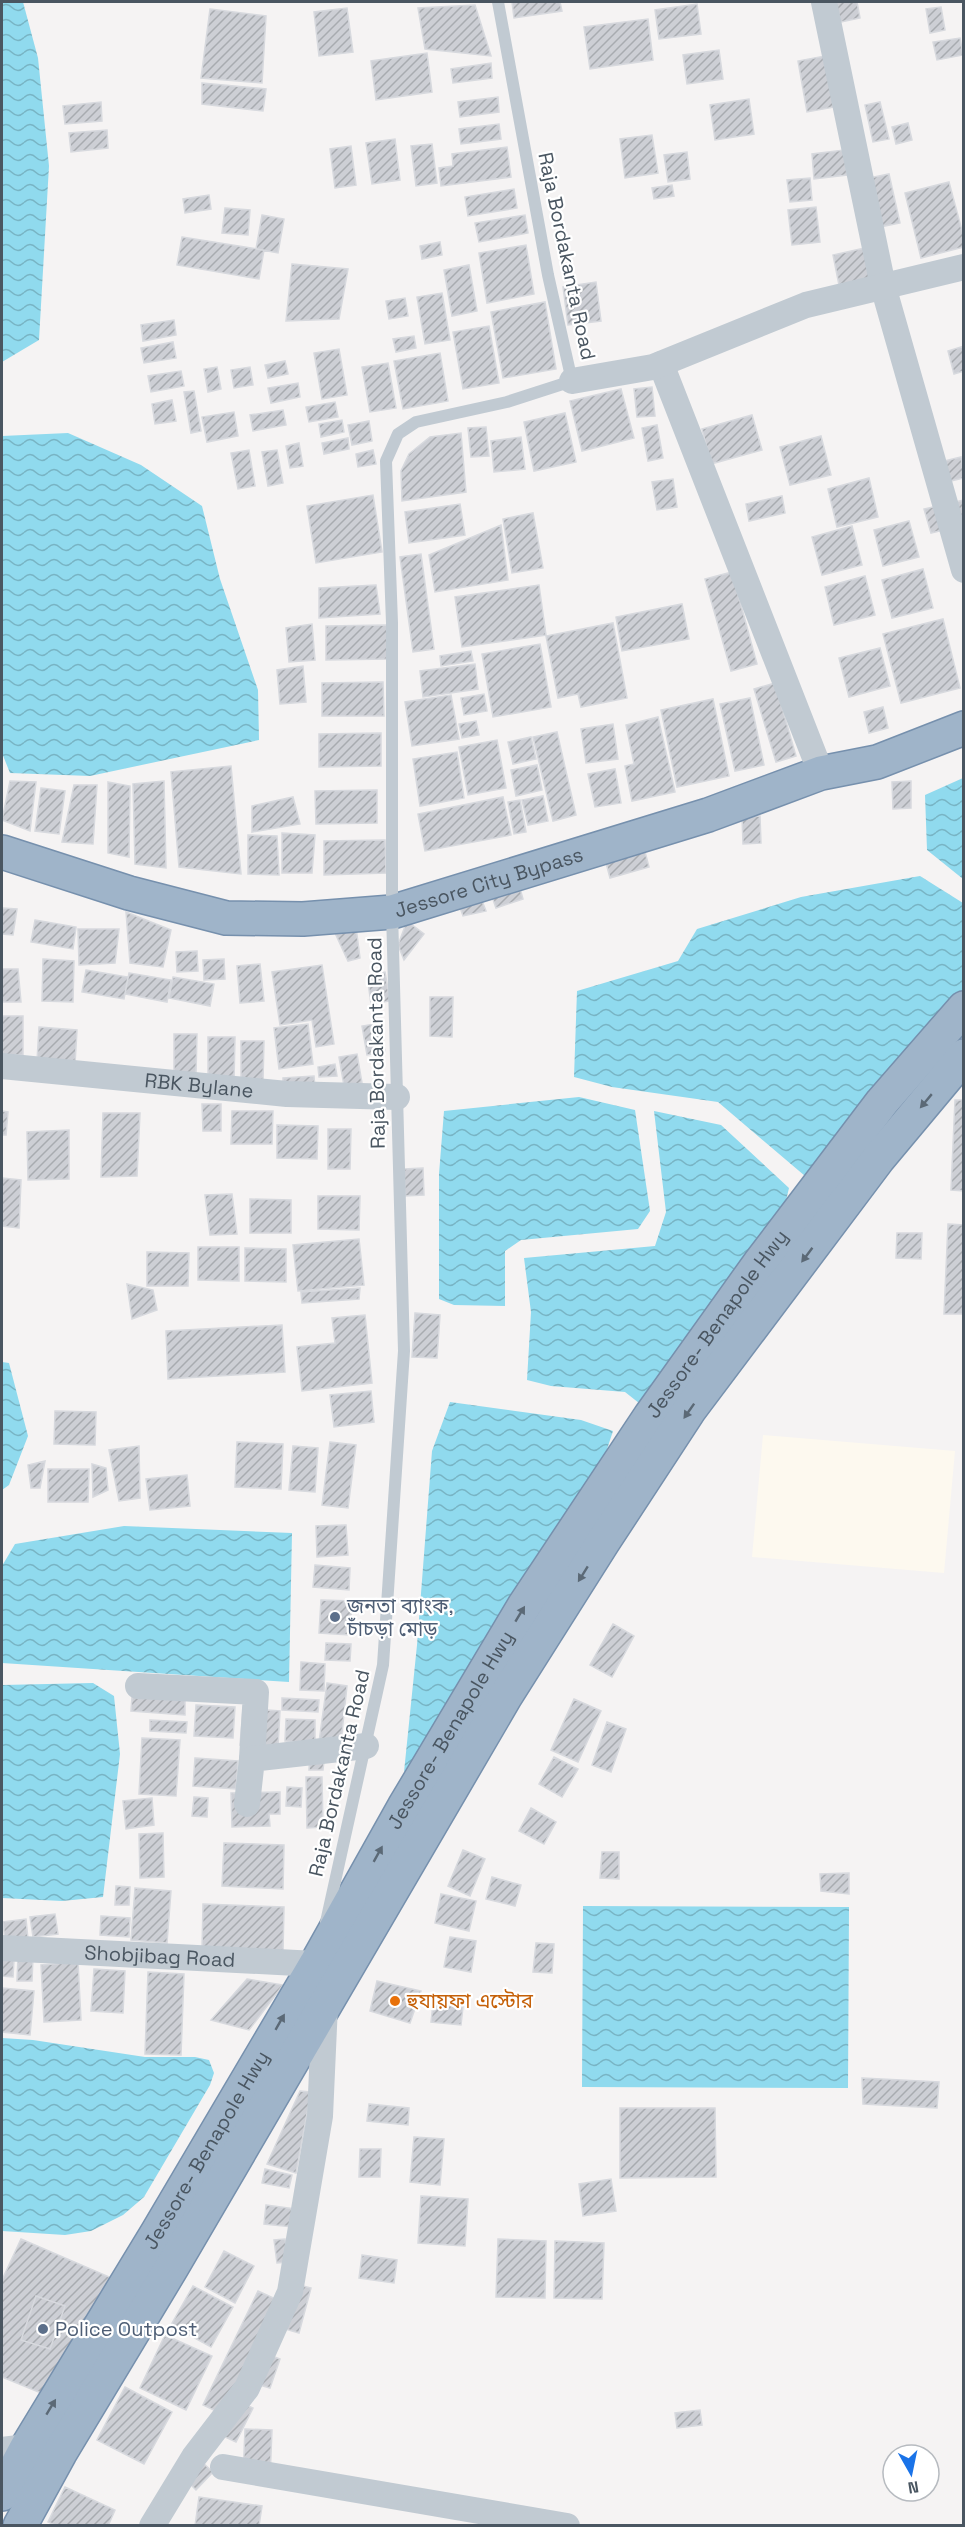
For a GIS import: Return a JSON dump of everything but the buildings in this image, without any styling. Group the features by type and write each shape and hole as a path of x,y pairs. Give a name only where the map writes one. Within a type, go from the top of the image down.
{"highway":[{"name":"Jessore City Bypass","path":"2,852 129,893 226,918 303,920 392,912 708,815 820,773 877,762 963,728"},
{"name":"Jessore- Benapole Hwy","path":"2,2494 14,2449 316,1964 404,1808 524,1606 651,1415 759,1264 875,1112 963,1008"},
{"name":"Jessore- Benapole Hwy","path":"20,2526 60,2453 505,1697 690,1409 878,1159 963,1056"}],"street":[{"path":"824,2 883,286 963,570"},
{"path":"572,381 661,364 806,305 963,267"},
{"path":"661,364 820,773"},
{"name":"RBK Bylane","path":"2,1066 287,1094 397,1097"},
{"path":"138,1686 256,1692 247,1804"},
{"path":"252,1759 366,1746"},
{"name":"Shobjibag Road","path":"2,1948 316,1964"},
{"path":"152,2526 194,2457 247,2388 290,2292 320,2116 325,2005"},
{"path":"224,2467 567,2526"}],"lane":[{"name":"Raja Bordakanta Road","path":"316,1964 383,1665 404,1351 392,912 392,623 386,461 398,434 416,422 507,402 572,381 548,275 498,2"}],"shaded area":[{"path":"763,1435 955,1451 944,1573 752,1557"}],"water":[{"path":"2,2 23,2 38,58 49,166 39,340 2,362"},
{"path":"68,433 141,465 202,506 220,579 258,690 259,740 90,776 10,773 2,753 2,436"},
{"path":"963,778 963,879 927,850 925,795"},
{"path":"920,876 963,903 963,991 874,1098 805,1176 718,1102 612,1087 574,1077 577,991 678,961 697,929 801,897"},
{"path":"579,1097 635,1110 650,1211 638,1229 521,1240 505,1251 505,1306 454,1305 439,1299 439,1174 444,1111"},
{"path":"654,1111 721,1125 789,1188 784,1209 644,1407 625,1392 551,1386 527,1380 531,1312 524,1258 655,1246 666,1212"},
{"path":"2,1362 9,1363 28,1436 9,1485 2,1490"},
{"path":"450,1402 581,1420 613,1431 591,1498 404,1772 417,1645 432,1451"},
{"path":"124,1526 292,1533 289,1682 2,1663 2,1566 15,1544"},
{"path":"93,1683 114,1696 120,1754 103,1897 62,1901 2,1898 2,1685"},
{"path":"583,1906 849,1907 848,2088 582,2087"},
{"path":"2,2038 33,2040 145,2057 195,2057 209,2060 214,2073 210,2085 144,2197 123,2215 91,2231 65,2235 2,2231"}],"place":[{"name":"জনতা ব্যাংক, চাঁচড়া মোড়","path":"335,1617"},
{"name":"হুযায়ফা এস্টোর","path":"395,2001"},
{"name":"Police Outpost","path":"43,2329"}]}
